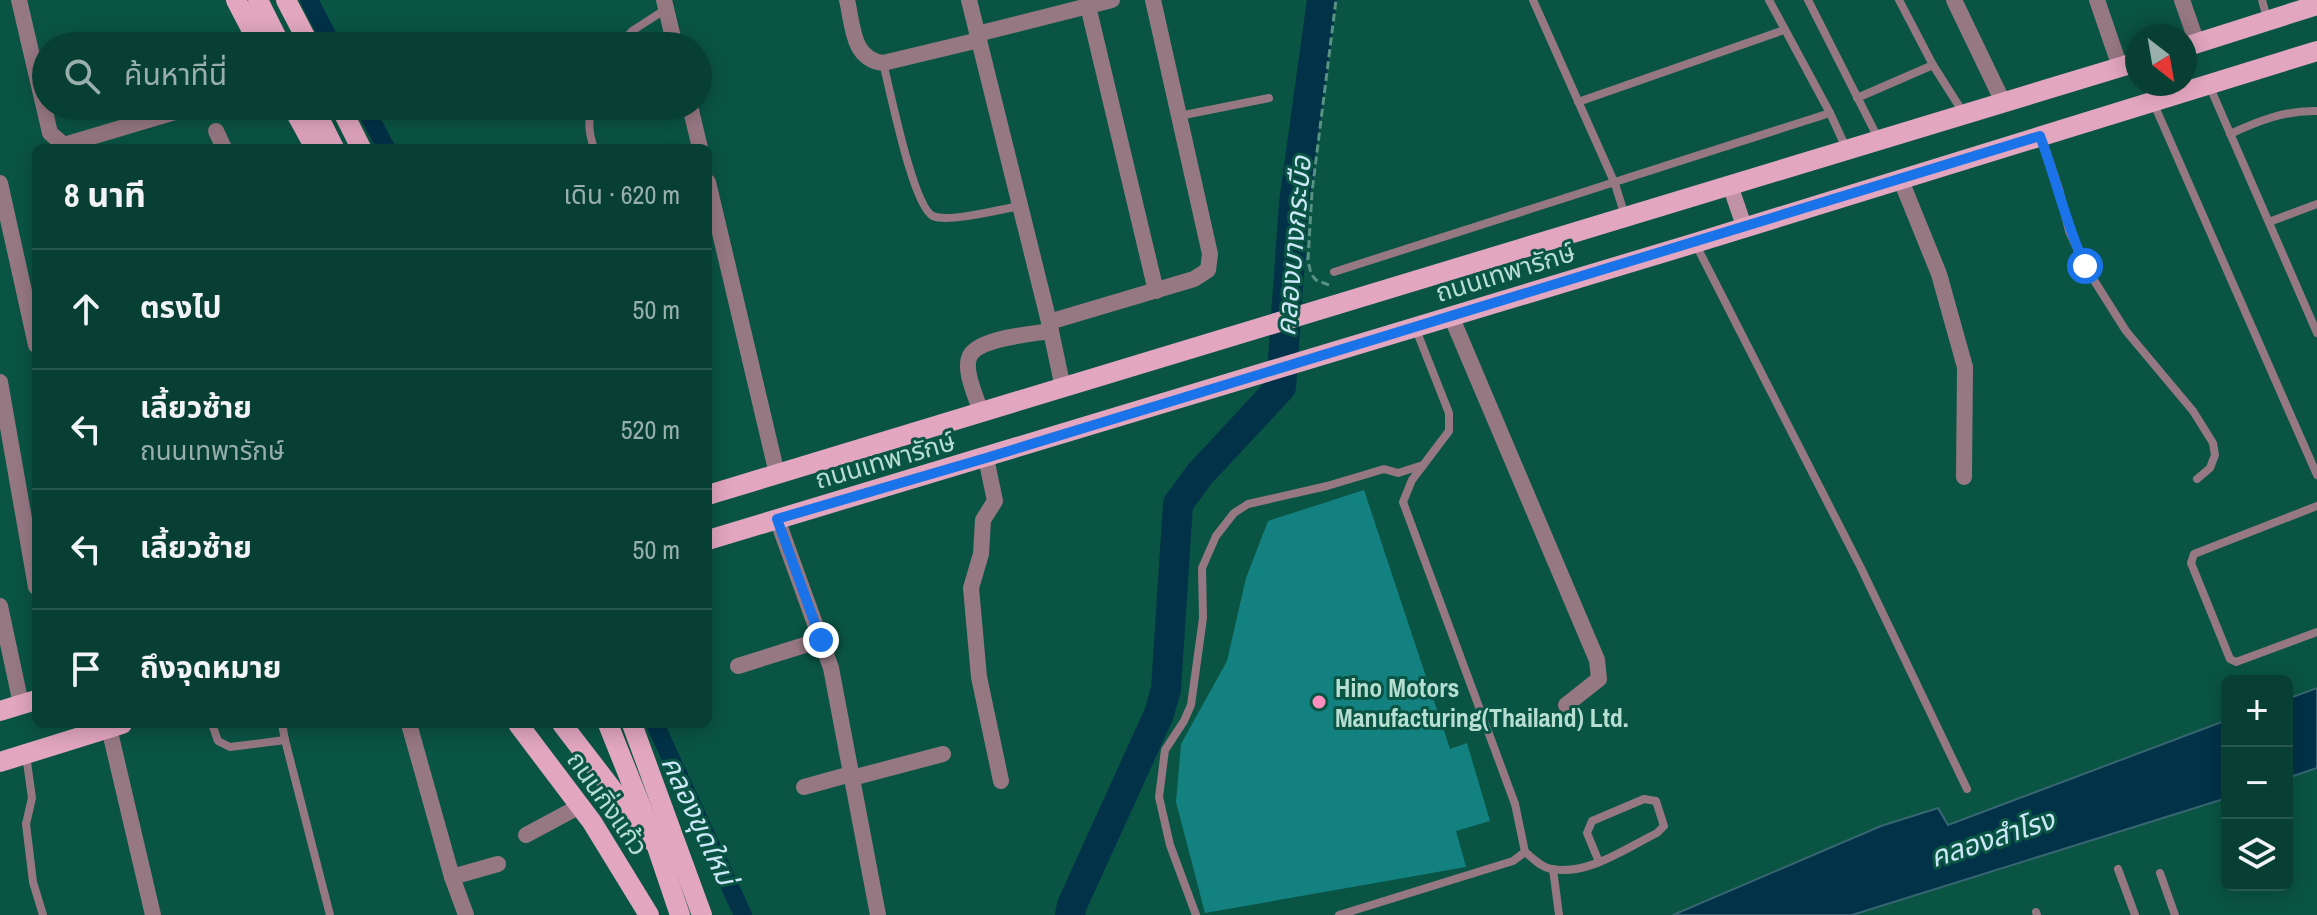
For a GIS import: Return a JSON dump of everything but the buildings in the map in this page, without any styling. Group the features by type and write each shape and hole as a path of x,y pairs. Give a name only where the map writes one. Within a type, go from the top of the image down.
{"main road":[{"path":"236,0 253,32"},
{"path":"258,0 274,32"},
{"path":"286,0 303,32"},
{"path":"300,0 316,32"},
{"path":"2197,43 2317,5"},
{"name":"ถนนเทพารักษ์","path":"712,539 1695,243 2317,51"},
{"name":"ถนนเทพารักษ์","path":"712,494 2125,65"},
{"path":"300,120 313,144"},
{"path":"320,120 332,144"},
{"path":"347,120 359,144"},
{"path":"359,120 371,144"},
{"path":"1730,185 1744,226"},
{"path":"0,711 29,702"},
{"path":"0,762 110,728"},
{"name":"ถนนกิ่งแก้ว","path":"521,728 580,806 644,910"},
{"name":"ถนนกิ่งแก้ว","path":"566,728 680,876 704,915"},
{"path":"610,728 656,844 680,915"},
{"path":"634,728 704,915"}],"street":[{"path":"19,0 32,56"},
{"path":"847,0 863,56 871,62 883,63 1112,0"},
{"path":"969,0 1063,388"},
{"path":"981,413 969,371 968,360 972,352 990,342 1050,327 1194,279 1208,270 1210,254 1153,0"},
{"path":"1954,0 2003,102"},
{"path":"2097,0 2125,56"},
{"path":"2182,0 2187,24"},
{"path":"665,4 672,32"},
{"path":"1088,6 1156,291"},
{"path":"47,120 50,133 63,144"},
{"path":"67,144 148,120"},
{"path":"693,120 699,144"},
{"path":"216,131 222,144"},
{"path":"1900,178 1939,274 1965,367 1964,477"},
{"path":"0,183 32,327"},
{"path":"712,199 777,474"},
{"path":"1451,316 1597,660 1599,679 1566,705"},
{"path":"0,382 32,564"},
{"path":"986,458 995,501 983,520 981,554 971,588 979,677 1001,781"},
{"path":"777,519 831,668 878,915"},
{"path":"0,606 29,702"},
{"path":"738,666 821,640"},
{"path":"116,728 153,915"},
{"path":"410,728 452,877 466,915"},
{"path":"804,787 943,754"},
{"path":"526,835 580,806"},
{"path":"452,877 498,864"}],"lane":[{"path":"1533,0 1615,184 1625,217"},
{"path":"1769,0 1847,151"},
{"path":"1808,0 1880,141"},
{"path":"1899,0 1964,115"},
{"path":"2262,0 2268,21"},
{"path":"631,32 665,4"},
{"path":"1578,102 1784,30"},
{"path":"883,63 923,207 933,216 948,218 1020,206"},
{"path":"1857,98 1933,65"},
{"path":"2209,84 2317,333"},
{"path":"1179,116 1269,98"},
{"path":"2152,102 2317,475"},
{"path":"2230,134 2297,110 2317,111"},
{"path":"1334,272 1830,113"},
{"path":"591,120 589,133 593,144"},
{"path":"2040,136 2059,189 2069,231 2085,266 2126,331 2193,411 2213,443 2215,455 2210,468 2197,479"},
{"path":"2269,222 2317,204"},
{"path":"1695,243 1861,568 1967,789"},
{"path":"1415,327 1449,413 1449,431 1412,480 1403,502 1515,804 1525,852 1541,865 1553,869 1599,862 1657,833 1664,826 1656,801 1644,799 1592,821 1587,833 1599,862"},
{"path":"1196,915 1170,845 1159,797 1165,750 1191,705 1203,618 1202,568 1216,536 1234,513 1248,504 1384,469 1398,473 1423,465"},
{"path":"2317,506 2194,554 2191,563 2230,659 2236,662 2317,632"},
{"path":"213,728 218,741 230,747 285,740"},
{"path":"283,728 330,915"},
{"path":"25,754 32,798 26,824 33,882 43,915"},
{"path":"1339,915 1513,861 1525,852"},
{"path":"1553,869 1559,915"},
{"path":"2118,869 2135,915"},
{"path":"2160,873 2175,915"}],"path":[{"path":"1336,0 1312,192 1308,260 1311,274 1316,280 1356,300"}],"water":[{"path":"2317,688 2317,768 2293,776 2293,747 2293,697"},
{"name":"คลองสำโรง","path":"2221,722 2221,800 1852,915 1673,915 1881,826 1938,808 1948,825"}],"waterway":[{"name":"คลองขุดใหม่","path":"309,0 326,32"},
{"name":"คลองบางกระบือ","path":"1070,915 1159,714 1166,689 1178,504 1199,475 1281,387 1294,203 1322,0"},
{"name":"คลองขุดใหม่","path":"371,120 384,144"},
{"name":"คลองขุดใหม่","path":"657,728 743,915"}],"place":[{"name":"Hino Motors Manufacturing(Thailand) Ltd.","path":"1319,702"}],"route":[{"path":"821,640 777,519 2040,136 2059,189 2069,231 2085,266"}]}
